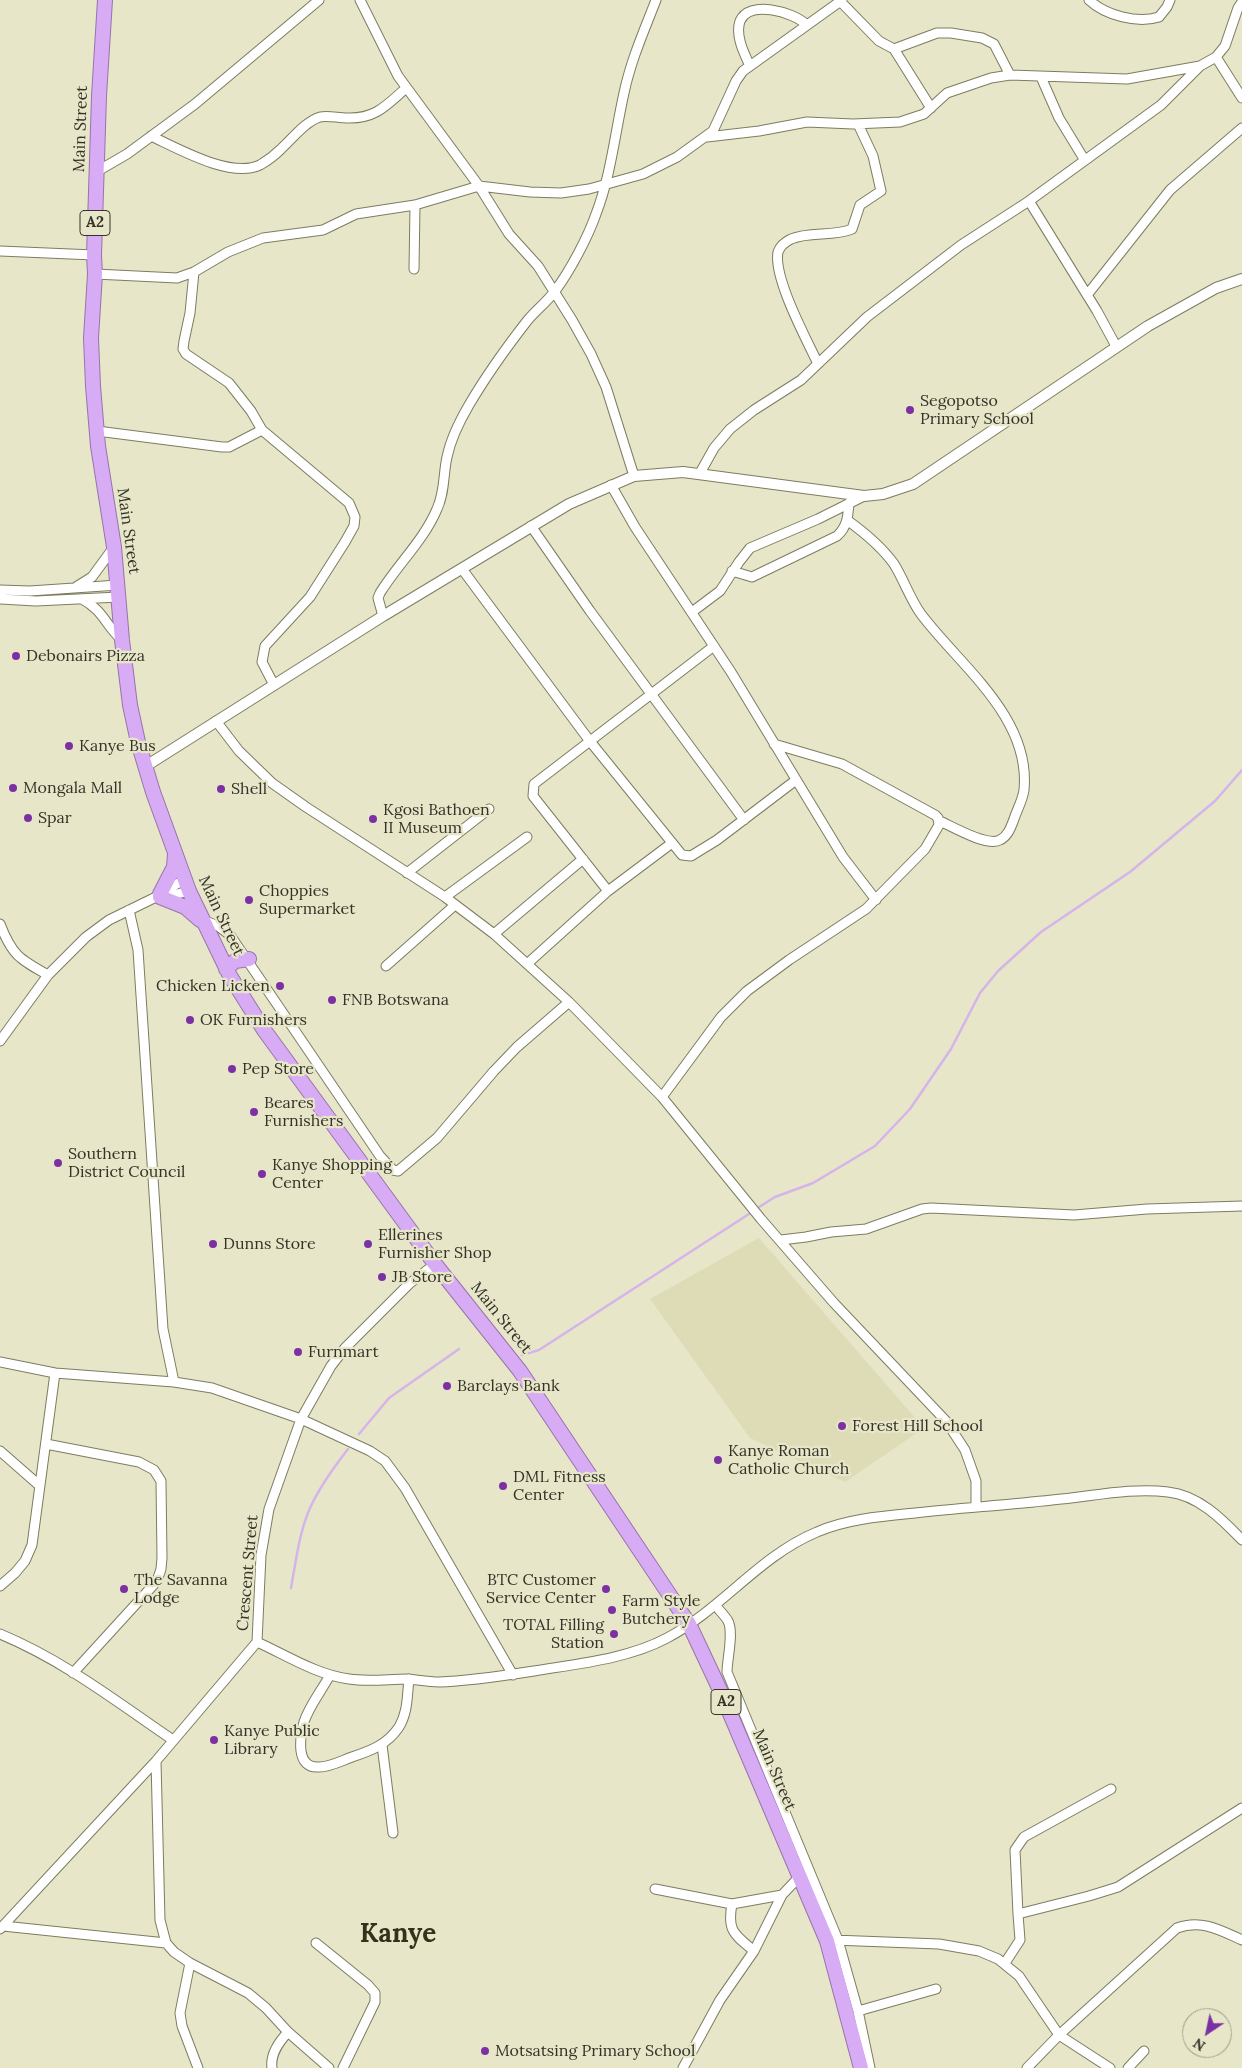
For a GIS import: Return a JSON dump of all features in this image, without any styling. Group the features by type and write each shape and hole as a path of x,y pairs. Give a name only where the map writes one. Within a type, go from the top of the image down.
{"highway":[{"name":"Main Street","path":"105,0 96,172 95,274 91,338 97,431 114,547 130,704 153,792 187,885 205,924 226,969 264,1030 434,1264 520,1371 689,1624 720,1690 800,1876 832,1940 861,2068"},
{"path":"175,852 174,867 158,896 188,910 205,924"},
{"path":"226,969 235,961 248,960"}],"street":[{"path":"96,172 127,154 195,104 319,0"},
{"path":"360,0 398,76 406,88 479,186 509,234 538,266 555,291 591,354 606,387 634,476"},
{"path":"383,616 378,598 419,541 437,511 442,496 446,459 451,439 464,413 484,380 517,334 537,309 555,291 589,231 607,183 624,91 633,58 656,0"},
{"path":"1090,0 1096,6 1117,15 1137,19 1153,19 1163,12 1170,0"},
{"path":"95,274 177,278 194,272 228,252 263,238 323,230 356,214 415,204 479,186 530,192 561,193 589,189 643,174 677,157 707,137 719,122 739,76 750,66 841,1 879,41 894,49 930,108"},
{"path":"700,474 714,448 730,429 754,410 801,380 867,317 961,245 1029,201 1161,104 1200,66 1216,56 1225,46 1238,8 1242,2"},
{"path":"750,66 739,35 739,22 743,13 750,7 759,4 786,10 798,16 808,25"},
{"path":"894,49 937,33 951,33 982,38 994,44 1010,75"},
{"path":"1216,56 1242,98"},
{"path":"707,137 759,131 807,122 858,124 900,122 917,117 947,93 990,78 1010,75 1128,79 1200,66"},
{"path":"1041,77 1059,118 1084,159"},
{"path":"151,136 197,157 227,167 259,166 276,154 303,128 319,118 368,117 379,112 406,88"},
{"path":"818,364 787,298 778,260 778,251 782,245 796,237 852,229 860,205 881,192 873,156 858,124"},
{"path":"1087,295 1170,190 1242,128"},
{"path":"1029,201 1116,346"},
{"path":"414,269 415,204"},
{"path":"0,251 94,255"},
{"path":"194,272 183,349 191,358 229,383 251,411 262,430 349,503 355,516 354,526 346,542 310,596 265,646 262,662 274,685"},
{"path":"146,766 383,616 531,526 569,504 611,485 634,476 682,472 790,488 864,496 883,494 914,484 1032,406 1116,346 1216,288 1242,279"},
{"path":"97,431 228,447 262,430"},
{"path":"611,485 635,527 714,646 843,857 876,900"},
{"path":"692,612 720,591 728,581 732,571 750,548 864,496"},
{"path":"732,571 752,577 837,536 844,530 849,503"},
{"path":"774,744 842,764 935,815 940,821 986,841 999,841 1010,831 1024,791 1024,767 1015,734 998,705 952,648 920,613 893,563 873,539 847,520"},
{"path":"531,526 744,820"},
{"path":"73,588 92,577 114,547"},
{"path":"462,569 589,740 682,855 691,856 717,840 796,780"},
{"path":"0,590 30,591 73,588 118,591"},
{"path":"0,599 36,602 82,599 118,591"},
{"path":"82,599 99,611 112,631 122,640"},
{"path":"608,891 532,793 534,784 714,646"},
{"path":"216,721 239,751 272,782 306,807 445,897 494,934 569,1002 662,1097 743,1197 834,1303 946,1422 965,1450 976,1481 976,1507"},
{"path":"407,873 489,809"},
{"path":"662,1097 721,1017 747,991 797,954 860,914 876,900 925,850 940,821"},
{"path":"445,897 527,837"},
{"path":"527,964 608,891 672,843"},
{"path":"494,934 583,859"},
{"path":"0,1041 48,975 86,936 103,924 158,896 176,896 187,885"},
{"path":"386,966 455,905"},
{"path":"129,910 138,950 163,1329 174,1382"},
{"path":"0,924 12,950 24,962 48,975"},
{"path":"205,924 218,926 230,935 380,1156 393,1170 398,1171 437,1138 506,1059 569,1002"},
{"path":"781,1240 830,1232 866,1229 922,1209 931,1208 1074,1215 1147,1209 1242,1206"},
{"name":"Crescent Street","path":"434,1264 409,1284 345,1348 331,1366 301,1419 269,1509 261,1555 257,1642 330,1675 351,1680 409,1679 436,1682 513,1675 576,1665 622,1654 666,1639 716,1606 756,1569 799,1540 820,1530 873,1518 1130,1492 1168,1492 1188,1497 1209,1509 1242,1540"},
{"path":"0,1362 55,1372 174,1382 212,1388 301,1419 370,1451 385,1461 405,1488 513,1675"},
{"path":"0,1586 15,1573 25,1560 32,1545 55,1372"},
{"path":"46,1444 139,1462 154,1470 161,1481 162,1564 157,1581 73,1672"},
{"path":"0,1451 40,1486"},
{"path":"716,1606 728,1621 731,1631 727,1672 858,2011 870,2068"},
{"path":"0,1634 25,1644 73,1672 173,1740"},
{"path":"1,1928 156,1761 257,1642"},
{"path":"330,1675 304,1721 300,1747 302,1758 308,1765 317,1768 329,1766 382,1745 398,1728 406,1712 409,1679"},
{"path":"382,1745 393,1833"},
{"path":"156,1761 160,1920 166,1943 174,1952 190,1962 248,1993 329,2068"},
{"path":"1005,1963 1020,1940 1015,1850 1018,1843 1111,1789"},
{"path":"1018,1914 1118,1886 1242,1808"},
{"path":"683,2068 720,2000 754,1951 782,1895 800,1876"},
{"path":"655,1888 732,1904 782,1895"},
{"path":"732,1904 729,1919 735,1935 754,1951"},
{"path":"1027,2068 1059,2035 1177,1928 1190,1923 1201,1924 1242,1940"},
{"path":"1,1928 166,1943"},
{"path":"832,1940 939,1944 979,1952 1005,1963 1020,1976 1059,2035 1110,2068"},
{"path":"316,1943 368,1985 375,1994 375,2002 342,2068"},
{"path":"190,1962 180,2013 182,2026 198,2068"},
{"path":"858,2011 936,1989"},
{"path":"272,2068 271,2062 277,2043 288,2032"},
{"path":"1128,2068 1144,2051"}],"shaded area":[{"path":"759,1238 924,1428 845,1482 750,1438 650,1299"}],"waterway":[{"path":"756,1209 775,1197 813,1183 875,1146 910,1109 951,1049 980,993 998,971 1041,932 1130,872 1215,801 1242,770"},
{"path":"522,1355 539,1350 752,1212"},
{"path":"359,1434 389,1398 459,1349"},
{"path":"291,1588 300,1537 310,1508 332,1470 348,1449"}],"place":[{"name":"Segopotso Primary School","path":"910,410"},
{"name":"Debonairs Pizza","path":"16,656"},
{"name":"Kanye Bus","path":"69,746"},
{"name":"Mongala Mall","path":"13,788"},
{"name":"Shell","path":"221,789"},
{"name":"Spar","path":"28,818"},
{"name":"Kgosi Bathoen II Museum","path":"373,819"},
{"name":"Choppies Supermarket","path":"249,900"},
{"name":"Chicken Licken","path":"280,986"},
{"name":"FNB Botswana","path":"332,1000"},
{"name":"OK Furnishers","path":"190,1020"},
{"name":"Pep Store","path":"232,1069"},
{"name":"Beares Furnishers","path":"254,1112"},
{"name":"Southern District Council","path":"58,1163"},
{"name":"Kanye Shopping Center","path":"262,1174"},
{"name":"Dunns Store","path":"213,1244"},
{"name":"Ellerines Furnisher Shop","path":"368,1244"},
{"name":"JB Store","path":"382,1277"},
{"name":"Furnmart","path":"298,1352"},
{"name":"Barclays Bank","path":"447,1386"},
{"name":"Forest Hill School","path":"842,1426"},
{"name":"Kanye Roman Catholic Church","path":"718,1460"},
{"name":"DML Fitness Center","path":"503,1486"},
{"name":"The Savanna Lodge","path":"124,1589"},
{"name":"BTC Customer Service Center","path":"606,1589"},
{"name":"Farm Style Butchery","path":"612,1610"},
{"name":"TOTAL Filling Station","path":"614,1634"},
{"name":"Kanye Public Library","path":"214,1740"},
{"name":"Motsatsing Primary School","path":"485,2051"}],"district":[{"name":"Kanye","path":"398,1935"}]}
